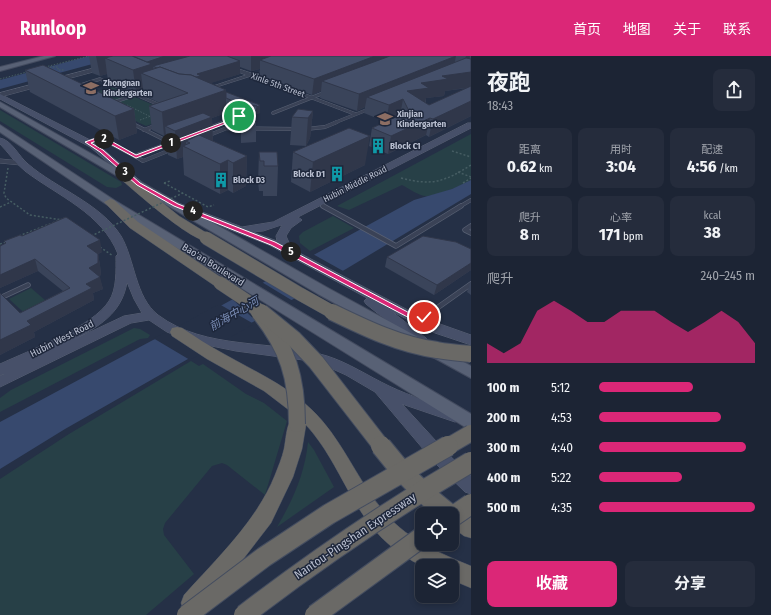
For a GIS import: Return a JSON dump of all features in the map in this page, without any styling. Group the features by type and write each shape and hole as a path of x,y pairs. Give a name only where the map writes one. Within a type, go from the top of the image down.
{"highway":[{"path":"122,176 175,218 206,238 303,295 355,323 395,340 417,346 439,351 471,354"},
{"path":"110,202 134,225 256,308 294,339 316,362 397,467 426,496 440,507"},
{"path":"182,615 234,555 264,517 284,477 293,449 298,406 295,379 288,357 276,335 256,308"},
{"path":"355,323 422,339 471,342"},
{"path":"177,332 260,381 301,410 325,436 360,493 384,527 402,542 429,559"},
{"path":"187,615 264,557 470,425"},
{"name":"Nantou-Pingshan Expressway","path":"244,615 284,584 370,523 471,462"},
{"path":"459,512 471,504"},
{"path":"459,521 471,529"},
{"path":"314,615 415,542"},
{"path":"459,572 471,577"}],"main road":[{"path":"1,68 34,56"},
{"path":"1,68 52,56"},
{"path":"0,95 88,142 102,151 139,184"},
{"path":"0,104 323,291 471,373"},
{"name":"Hubin Middle Road","path":"288,250 281,236 287,226 304,213 471,125"},
{"name":"Bao'an Boulevard","path":"0,128 110,202 470,425"},
{"name":"Hubin Middle Road","path":"236,228 268,228 323,206 471,129"},
{"path":"4,143 44,159"},
{"path":"4,143 21,163 90,211 111,231 118,254 140,299 154,317 177,332 232,346 324,360 354,372 376,386 470,425"},
{"path":"176,205 288,250 419,321 471,342"},
{"name":"Hubin West Road","path":"0,382 68,342 107,314 114,305 119,289 118,254"},
{"path":"344,281 400,326 443,357"},
{"name":"Hubin West Road","path":"0,370 128,319 154,317"},
{"path":"376,386 393,403 441,458 471,487"}],"street":[{"path":"0,95 51,83 113,65"},
{"name":"Xinle 5th Street","path":"224,65 356,114"},
{"path":"199,92 258,73"},
{"path":"193,135 239,117 237,114 211,103"},
{"path":"88,142 102,138 136,156 185,138"},
{"path":"4,161 21,163"}],"lane":[{"path":"71,88 107,77"},
{"path":"100,79 169,110"},
{"path":"106,104 149,90"},
{"path":"273,113 334,90"},
{"path":"305,129 325,127 370,108"},
{"path":"124,120 171,143"},
{"path":"144,130 164,122"},
{"path":"202,138 227,128 298,129"},
{"path":"136,156 143,161 180,146"},
{"path":"323,206 394,246 471,200"},
{"path":"471,226 465,230 471,233"},
{"path":"419,321 471,284"},
{"path":"0,298 28,285"}],"path":[{"path":"41,68 89,56"},
{"path":"48,67 68,71"},
{"path":"0,79 27,72"},
{"path":"127,105 164,122"},
{"path":"131,123 169,110"},
{"path":"452,151 471,157"},
{"path":"4,161 9,165 4,197 30,215 61,220"},
{"path":"400,178 430,183 471,165"},
{"path":"458,172 471,177"},
{"path":"463,183 471,177"},
{"path":"170,181 164,183 208,207 214,204"},
{"path":"90,236 183,193"},
{"path":"0,207 11,202"},
{"path":"13,238 63,218 69,221"},
{"path":"0,244 7,241"},
{"path":"94,243 118,254"}],"green space":[{"path":"112,87 176,115 146,126 83,96"},
{"path":"0,110 121,182 122,185 116,188 107,187 0,121"},
{"path":"471,134 471,180 455,188 430,196 423,196 402,185 349,210 337,206"},
{"path":"333,216 354,228 310,251 300,243 299,236 303,232"},
{"path":"31,288 53,307 31,319 9,299"},
{"path":"134,328 140,329 150,335 148,338 140,339 0,412 0,398 11,390"},
{"path":"191,361 199,366 203,364 246,394 264,403 287,421 265,495 227,465 222,463 212,466 165,523 163,529 164,535 194,574 146,615 0,615 0,479 69,434"},
{"path":"308,442 334,487 277,527 297,486 304,465"}],"water":[{"path":"89,56 122,56 0,89 0,80"},
{"name":"前海中心河","path":"471,180 471,194 346,269 65,429 0,469 0,422 153,340 171,333 414,200 452,189"}],"pier":[{"path":"311,253 345,272 309,292 276,273"},
{"path":"260,281 293,301 257,322 231,298"},
{"path":"219,304 254,324 190,360 153,338 170,331"}],"building":[{"path":"113,56 132,56 152,64 133,70 105,58"},
{"path":"133,56 165,56 147,62"},
{"path":"190,56 227,56 240,61 197,74 201,76 196,77 179,74 153,66"},
{"path":"271,56 375,56 314,79 260,60"},
{"path":"390,56 456,56 359,94 322,81"},
{"path":"466,58 471,59 471,72 442,76 448,79 421,83 429,88 407,91 429,105 471,86 471,101 433,119 430,118 391,136 372,128 409,111 403,99 389,105 367,97"},
{"path":"43,65 134,109 115,116 25,70"},
{"path":"160,67 179,74 191,75 226,90 162,112 149,106 188,93 141,73"},
{"path":"226,92 260,105 257,107 241,106 240,104 226,98"},
{"path":"241,106 257,106 256,114 241,115"},
{"path":"298,109 313,111 308,118 292,117"},
{"path":"203,113 212,117 175,131 165,126"},
{"path":"349,128 370,136 313,162 293,152"},
{"path":"199,135 247,156 233,163 228,160 220,164 183,146 190,143 186,141"},
{"path":"259,152 277,152 278,166 264,166 264,161 260,161"},
{"path":"66,217 100,240 87,246 98,254 98,263 89,268 100,277 86,284 92,288 27,321 31,325 0,340 0,293 20,313 70,288 35,259 0,275 0,246 6,243 4,241 20,235 22,236"},
{"path":"423,236 456,242 471,249 471,263 437,285 387,257"}],"place":[{"name":"Zhongnan Kindergarten","path":"91,88"},
{"name":"Xinjian Kindergarten","path":"385,119"},
{"name":"Block C1","path":"378,146"},
{"name":"Block D1","path":"337,174"},
{"name":"Block D3","path":"221,180"}],"route":[{"path":"239,116 136,156 102,138 88,142 102,151 139,184 176,205 273,243 419,321 424,317"}]}
